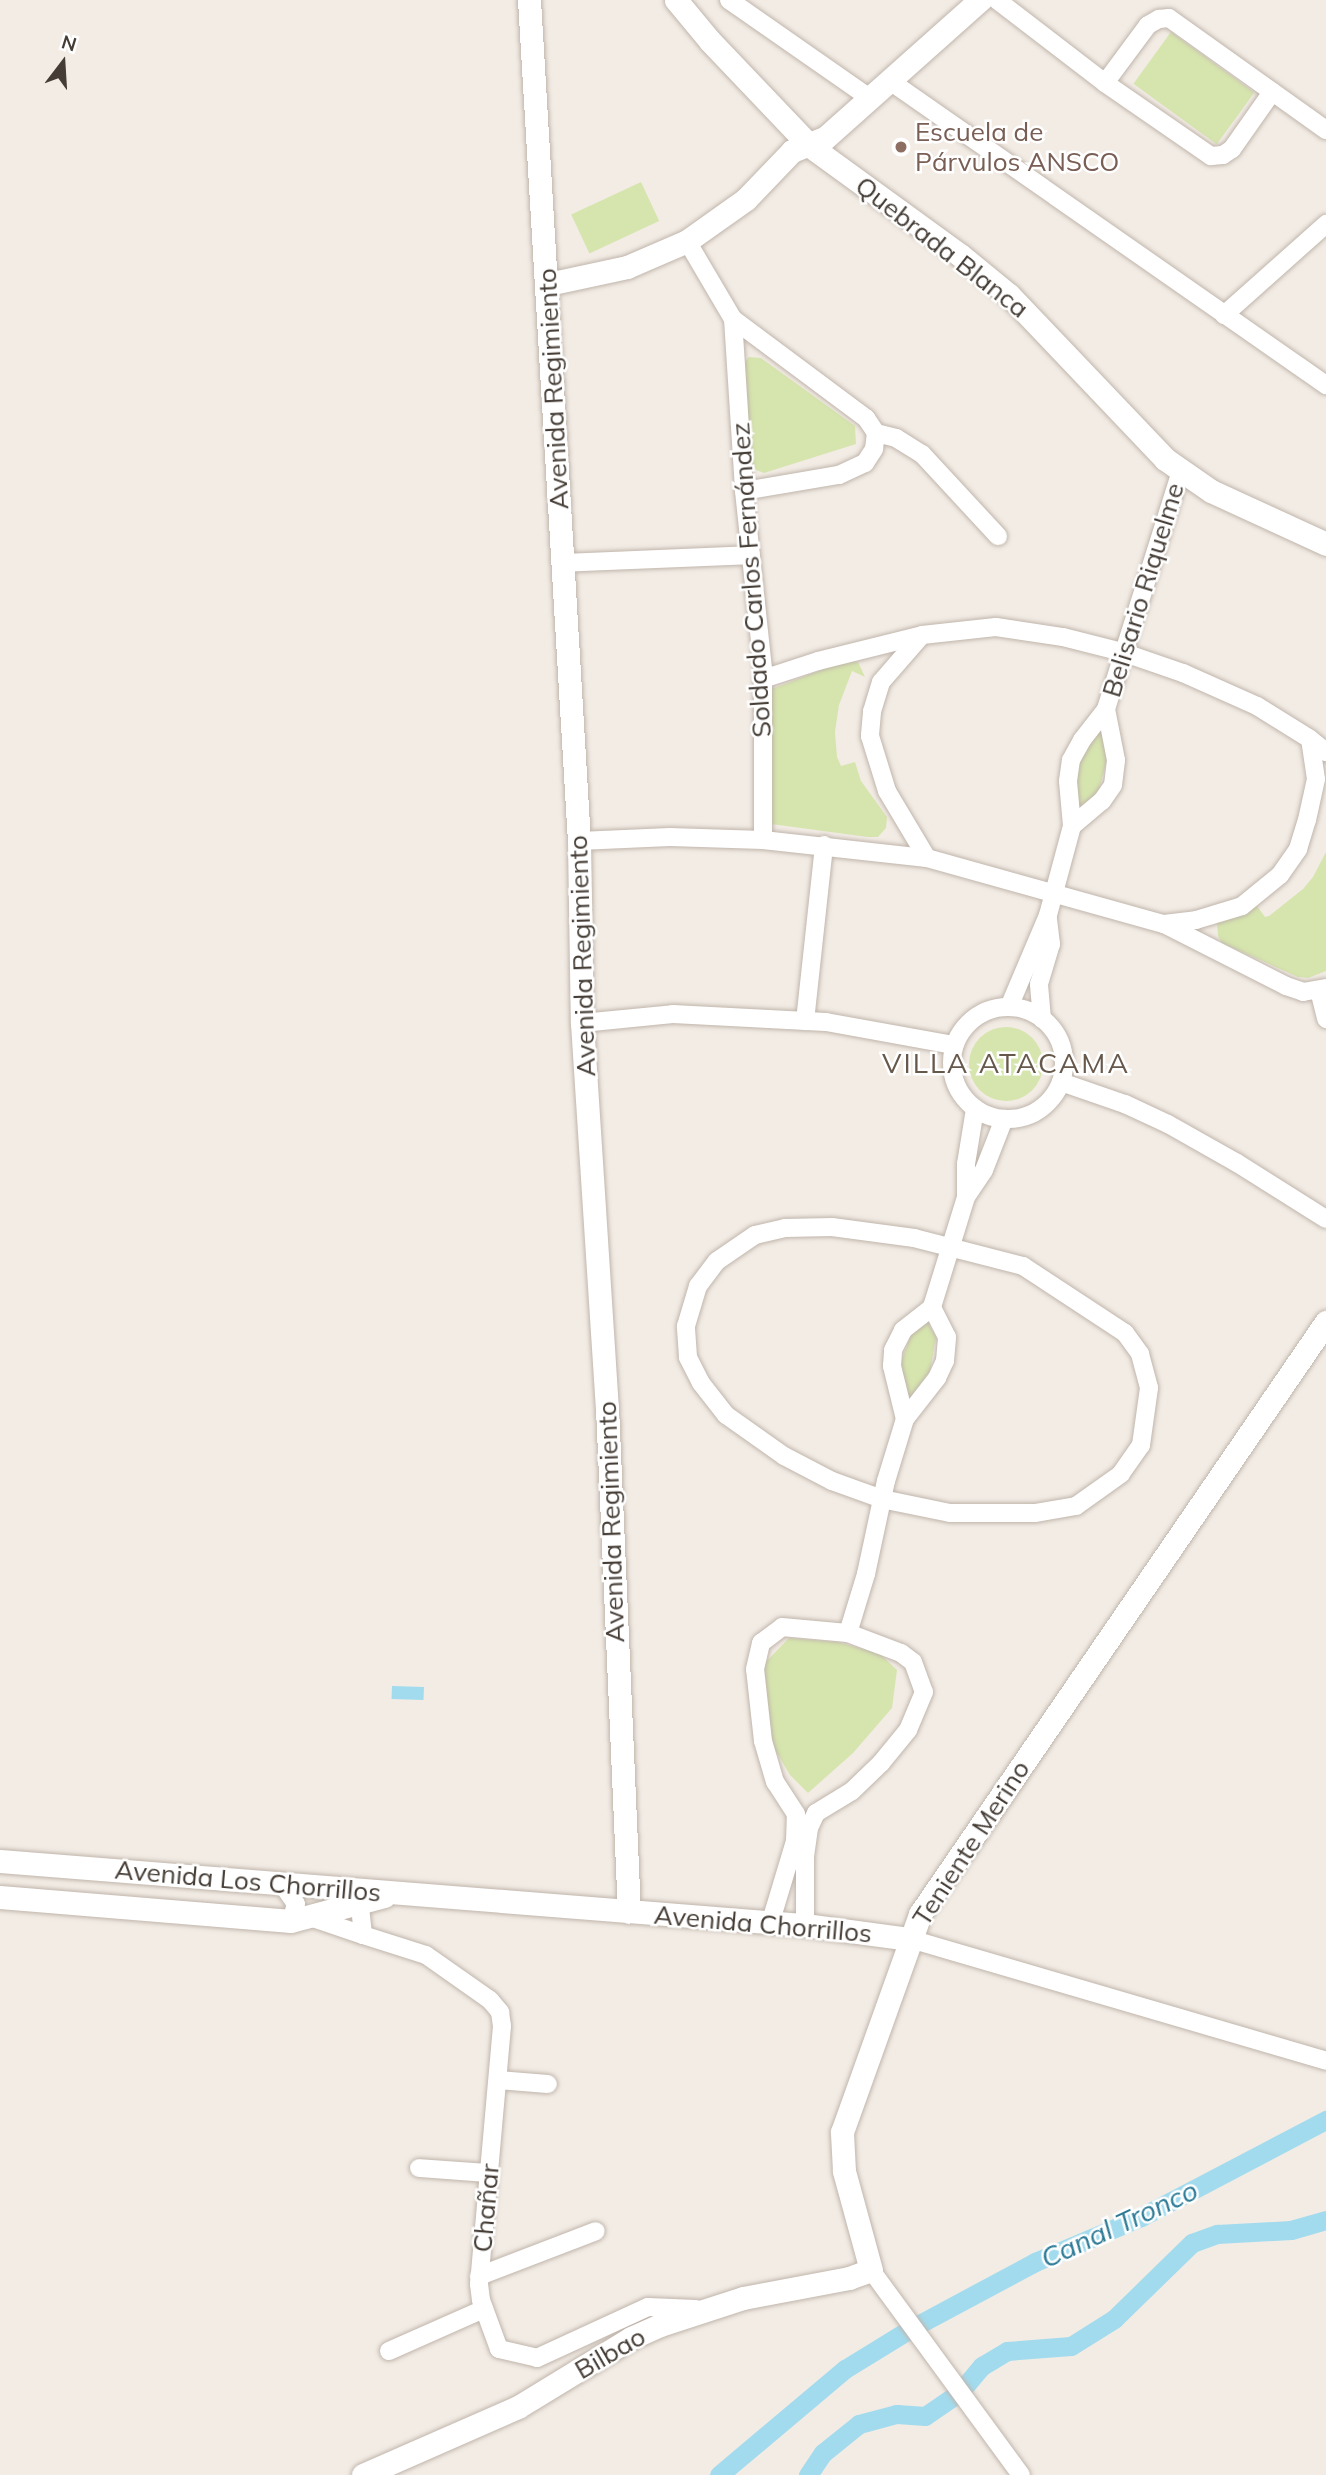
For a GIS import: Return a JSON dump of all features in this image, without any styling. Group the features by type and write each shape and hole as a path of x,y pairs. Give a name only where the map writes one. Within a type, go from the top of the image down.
{"street":[{"name":"Avenida Regimiento","path":"529,0 548,284 561,563 579,841 582,1023 607,1407 629,1912"},
{"name":"Quebrada Blanca","path":"676,0 710,41 810,146 960,255 1009,295 1181,471 1211,491 1326,544"},
{"path":"729,0 871,99"},
{"path":"548,284 627,267 687,241 746,199 792,152 825,138 980,0"},
{"path":"997,0 1105,83 1211,156 1223,155 1232,149 1272,92"},
{"path":"1105,83 1148,25 1159,19 1169,18 1326,130"},
{"path":"890,81 1326,385"},
{"path":"1224,315 1323,231"},
{"path":"687,241 733,319 866,418 876,433 874,449 865,463 839,475 744,491"},
{"name":"Soldado Carlos Fernández","path":"733,319 744,491 763,679 763,840"},
{"path":"876,433 896,438 922,454 998,536"},
{"name":"Belisario Riquelme","path":"1009,1007 1048,915 1052,892 1072,826 1068,781 1072,760 1082,740 1106,709 1181,471"},
{"path":"561,563 751,555"},
{"path":"763,679 818,661 922,635 996,627 1063,637 1122,652 1183,673 1257,706 1326,752"},
{"path":"922,635 881,682 870,736 887,791 927,858"},
{"name":"Belisario Riquelme","path":"1072,826 1102,802 1113,785 1116,760 1106,709"},
{"path":"1164,924 1196,919 1242,906 1280,875 1298,849 1316,779 1310,739"},
{"path":"579,841 670,837 763,840 927,858 1164,924 1286,986 1303,992 1323,989 1326,1018"},
{"path":"805,1021 824,845"},
{"name":"Belisario Riquelme","path":"1048,915 1051,944 1039,984 1042,1019 1055,1032 1062,1048 1064,1065 1061,1082"},
{"path":"1042,1019 1027,1010 1009,1007 991,1009 975,1017 962,1030 954,1045 951,1063 954,1081 962,1097 975,1109 1004,1119 1022,1118 1039,1111 1052,1098 1061,1082 1125,1104 1168,1124 1237,1163 1326,1219"},
{"path":"582,1023 673,1014 805,1021 890,1031 954,1045"},
{"path":"905,1419 892,1366 893,1350 903,1331 932,1307 966,1197 966,1164 975,1109"},
{"path":"966,1197 984,1170 1004,1119"},
{"path":"804,1226 851,1228 951,1247 1023,1266 1125,1333 1140,1354 1149,1388 1141,1445 1122,1475 1076,1506 1035,1513 998,1515 950,1513 882,1499 801,1466 726,1415 701,1383 688,1357 688,1312 698,1286 717,1261 743,1241 768,1230 804,1226"},
{"path":"848,1633 866,1574 882,1499 905,1419 937,1378 945,1361 947,1337 932,1307"},
{"name":"Teniente Merino","path":"1021,2475 871,2270 844,2171 842,2132 920,1914 1326,1322"},
{"path":"805,1925 805,1856 809,1828 816,1813 852,1791 881,1763 908,1730 923,1698 919,1674 907,1657 848,1633 782,1627 769,1634 756,1653 755,1669 763,1741 775,1783 794,1807 816,1813"},
{"path":"770,1924 777,1893 795,1841 794,1807"},
{"name":"Avenida Los Chorrillos","path":"0,1861 394,1893"},
{"path":"282,1884 296,1905 299,1919"},
{"name":"Avenida Chorrillos","path":"394,1893 805,1925 911,1939 1326,2061"},
{"name":"Avenida Los Chorrillos","path":"0,1897 299,1919 360,1905 394,1893"},
{"path":"360,1905 363,1935"},
{"name":"Chañar","path":"299,1919 426,1955 496,2005 502,2025 479,2276 484,2309 499,2349 537,2358 648,2307 699,2310"},
{"path":"498,2080 548,2084"},
{"path":"419,2168 489,2173"},
{"path":"479,2276 596,2231"},
{"name":"Bilbao","path":"363,2475 519,2407 631,2339 699,2310 849,2278 871,2270"},
{"path":"389,2351 484,2309"}],"green space":[{"path":"1171,32 1254,93 1217,144 1133,84"},
{"path":"641,182 659,221 589,254 571,215"},
{"path":"749,357 761,358 855,426 856,444 764,473 756,470 750,462 745,362"},
{"path":"848,660 858,662 865,677 852,671 839,705 835,732 837,757 841,766 855,762 861,781 887,817 886,828 878,837 868,837 771,824 769,690"},
{"path":"1104,725 1110,748 1099,790 1079,812 1073,781 1086,741"},
{"path":"1326,852 1326,971 1308,978 1298,977 1222,943 1218,936 1217,923 1257,906 1265,917 1269,916 1303,889 1313,877"},
{"path":"999,1027 1013,1027 1027,1033 1037,1043 1043,1064 1041,1078 1027,1095 1013,1101 999,1101 985,1095 975,1085 969,1071 969,1057 975,1043 985,1033"},
{"path":"928,1323 936,1337 930,1371 909,1400 900,1364 913,1330"},
{"path":"789,1638 838,1642 880,1654 897,1670 892,1708 853,1753 808,1793 790,1775 767,1736 763,1665"}],"water":[{"path":"392,1686 424,1687 424,1700 392,1699"}],"waterway":[{"name":"Canal Tronco","path":"719,2475 845,2369 912,2328 1035,2262 1141,2217 1326,2120"},
{"path":"808,2475 823,2453 859,2424 897,2414 925,2416 960,2392 982,2366 1007,2351 1071,2346 1114,2319 1192,2243 1217,2234 1291,2230 1326,2220"}],"place":[{"name":"Escuela de Párvulos ANSCO","path":"901,147"}],"district":[{"name":"VILLA ATACAMA","path":"1006,1063"}]}
